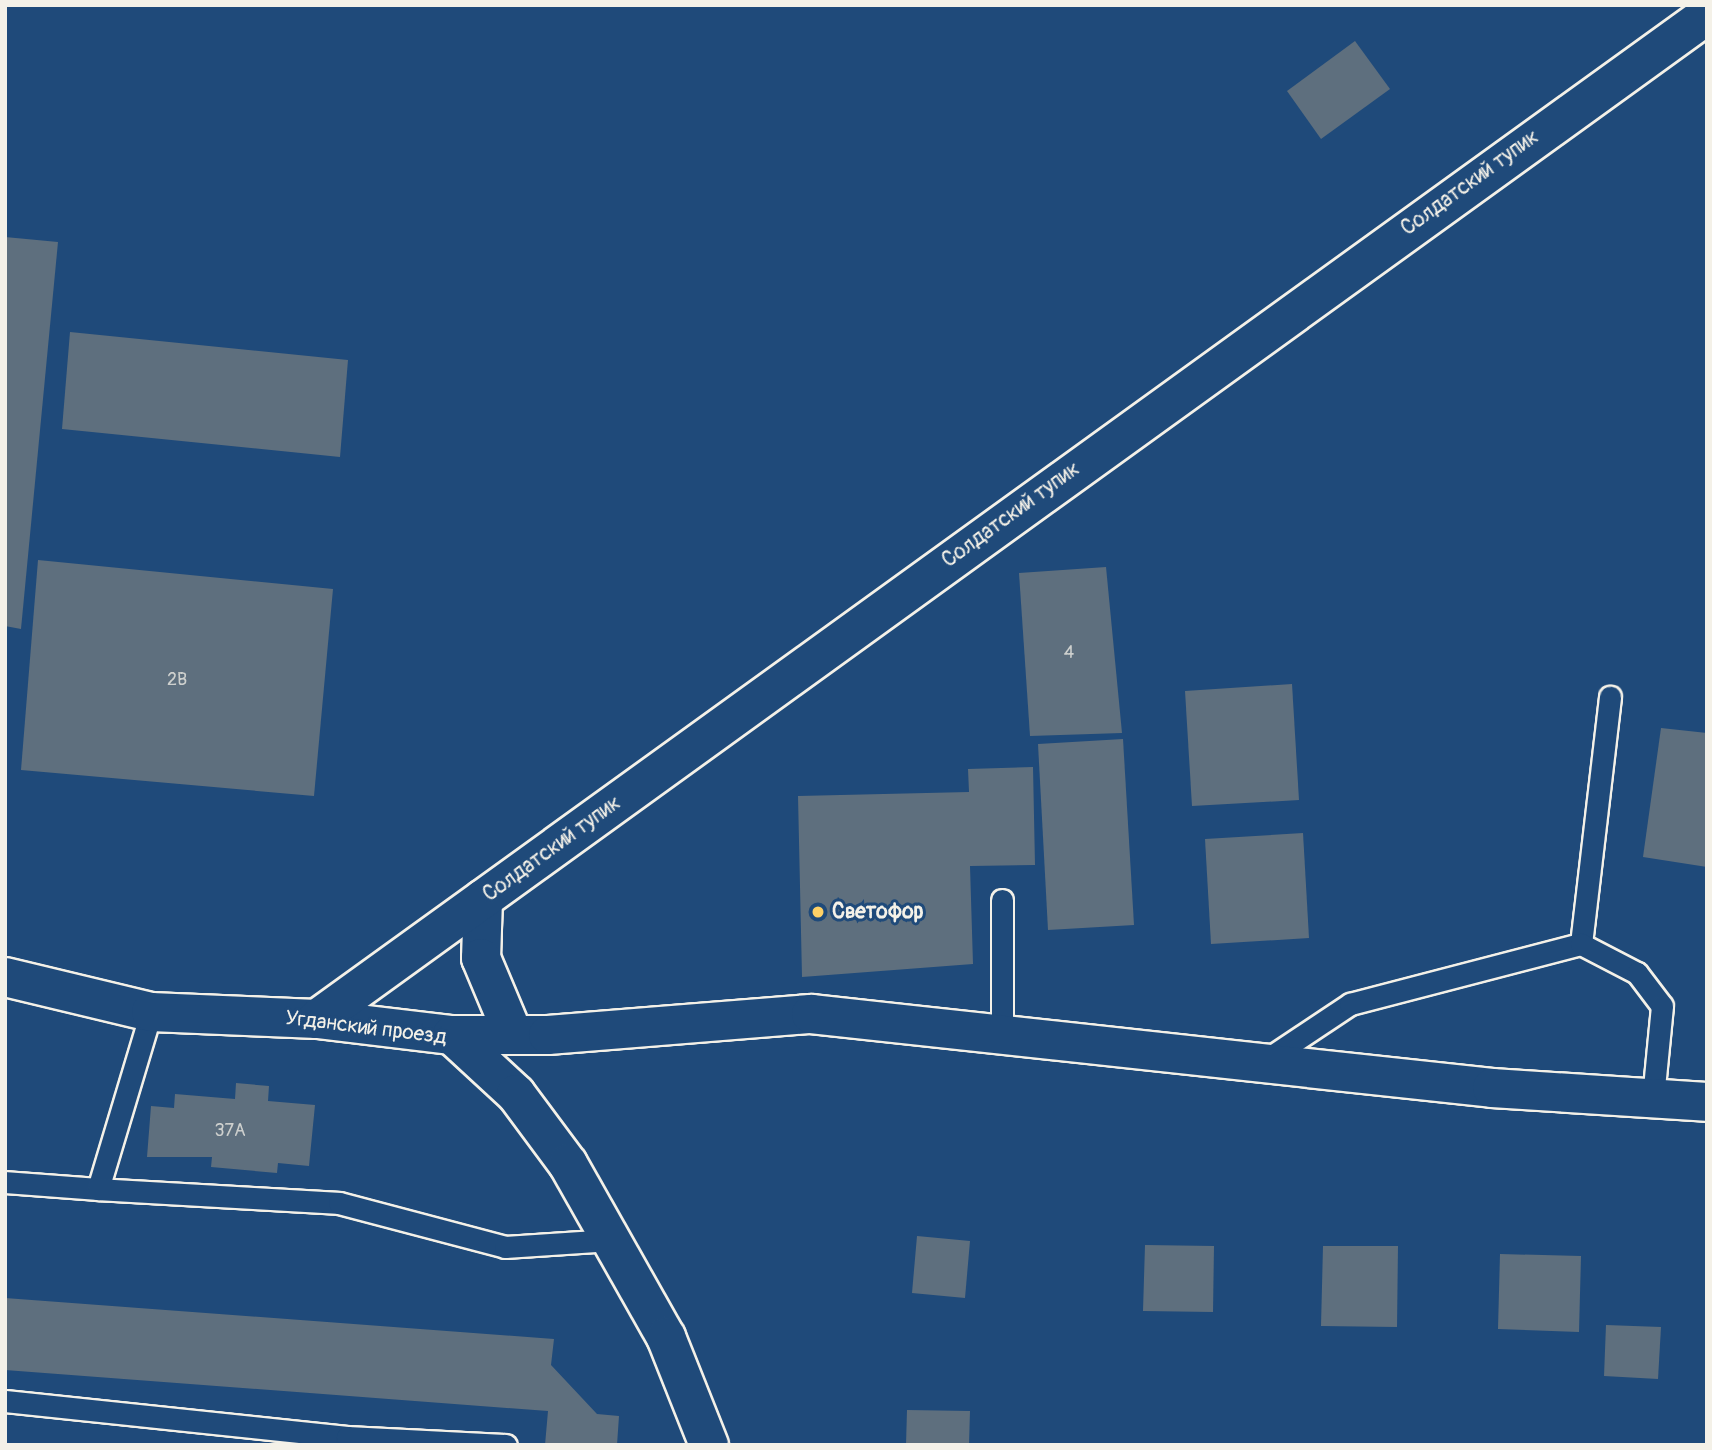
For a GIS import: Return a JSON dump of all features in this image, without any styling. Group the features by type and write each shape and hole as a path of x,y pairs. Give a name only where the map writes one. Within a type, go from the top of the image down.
{"street":[{"name":"Солдатский тупик","path":"317,1019 1707,15"},
{"path":"483,899 481,957 513,1034"},
{"name":"Угданский проезд","path":"5,977 151,1012 317,1019 453,1035 516,1094 568,1164 666,1337 709,1445"},
{"path":"453,1035 513,1034 811,1014 1492,1088 1707,1102"}],"lane":[{"path":"1581,943 1610,697"},
{"path":"1002,900 1002,1035"},
{"path":"1262,1063 1350,1004 1581,943 1637,973 1662,1006 1653,1098"},
{"path":"98,1189 151,1012"},
{"path":"5,1182 339,1203 505,1247 611,1240"},
{"path":"5,1401 347,1441 506,1445"}],"building":[{"path":"1355,41 1390,89 1321,139 1287,91"},
{"path":"5,237 58,242 21,629 5,626"},
{"path":"70,332 348,360 340,457 62,429"},
{"path":"38,560 333,589 314,796 21,770"},
{"path":"1106,567 1122,733 1030,736 1019,573"},
{"path":"1292,684 1299,800 1192,806 1185,691"},
{"path":"1661,728 1707,733 1707,867 1643,857"},
{"path":"1123,739 1134,925 1048,930 1038,744"},
{"path":"1033,767 1035,865 970,866 973,964 802,977 798,796 969,792 968,769"},
{"path":"1303,833 1309,938 1211,944 1205,839"},
{"path":"236,1083 269,1086 268,1101 315,1105 309,1166 278,1163 277,1173 211,1167 212,1157 147,1157 151,1106 174,1108 175,1094 235,1099"},
{"path":"917,1236 970,1241 965,1298 912,1293"},
{"path":"1145,1245 1214,1246 1213,1312 1143,1311"},
{"path":"1323,1246 1398,1246 1397,1327 1321,1326"},
{"path":"1500,1254 1581,1256 1579,1332 1498,1329"},
{"path":"5,1298 554,1339 551,1365 597,1414 619,1416 617,1445 545,1445 548,1411 5,1370"},
{"path":"1606,1325 1661,1327 1658,1379 1604,1376"},
{"path":"907,1410 970,1411 969,1445 906,1445"}],"place":[{"name":"Светофор","path":"818,912"}]}
